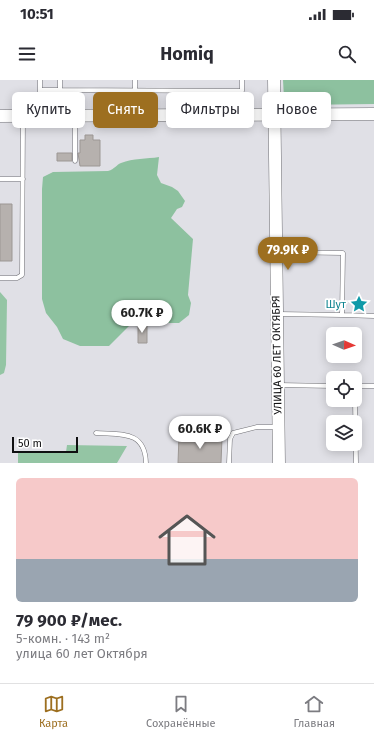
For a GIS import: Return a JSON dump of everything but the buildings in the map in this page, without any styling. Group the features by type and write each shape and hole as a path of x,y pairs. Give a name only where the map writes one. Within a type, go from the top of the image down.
{"main road":[{"name":"УЛИЦА 60 ЛЕТ ОКТЯБРЯ","path":"274,80 274,92"},
{"path":"331,114 374,114"},
{"path":"158,115 262,115"},
{"path":"0,116 12,116"},
{"name":"УЛИЦА 60 ЛЕТ ОКТЯБРЯ","path":"274,128 279,463"}],"lane":[{"path":"40,80 40,90 135,91 242,90 242,80"},
{"path":"60,80 60,90"},
{"path":"135,80 135,91"},
{"path":"0,278 17,278 22,275 23,128"},
{"path":"75,161 76,128"},
{"path":"0,179 23,179"},
{"path":"275,252 343,253 342,315"},
{"path":"276,314 374,316"},
{"path":"278,385 326,386"},
{"path":"362,386 374,386"},
{"path":"355,407 356,463"},
{"path":"229,463 230,439 233,433 257,427 278,427"},
{"path":"96,433 134,438 140,442 144,448 146,463"}],"green space":[{"path":"283,80 374,80 374,104 331,105 331,92 284,92"},
{"path":"159,157 157,175 161,183 178,191 185,201 182,207 177,209 171,218 193,239 188,295 191,303 189,315 179,323 169,323 162,320 137,321 130,325 109,346 80,346 63,339 57,327 46,313 42,299 43,177 53,172 108,171 126,161"},
{"path":"0,292 7,300 6,365 4,373 0,375"},
{"path":"67,445 127,446 117,463 18,463 18,452 66,452"}],"place":[{"name":"Шут","path":"359,304"}]}
